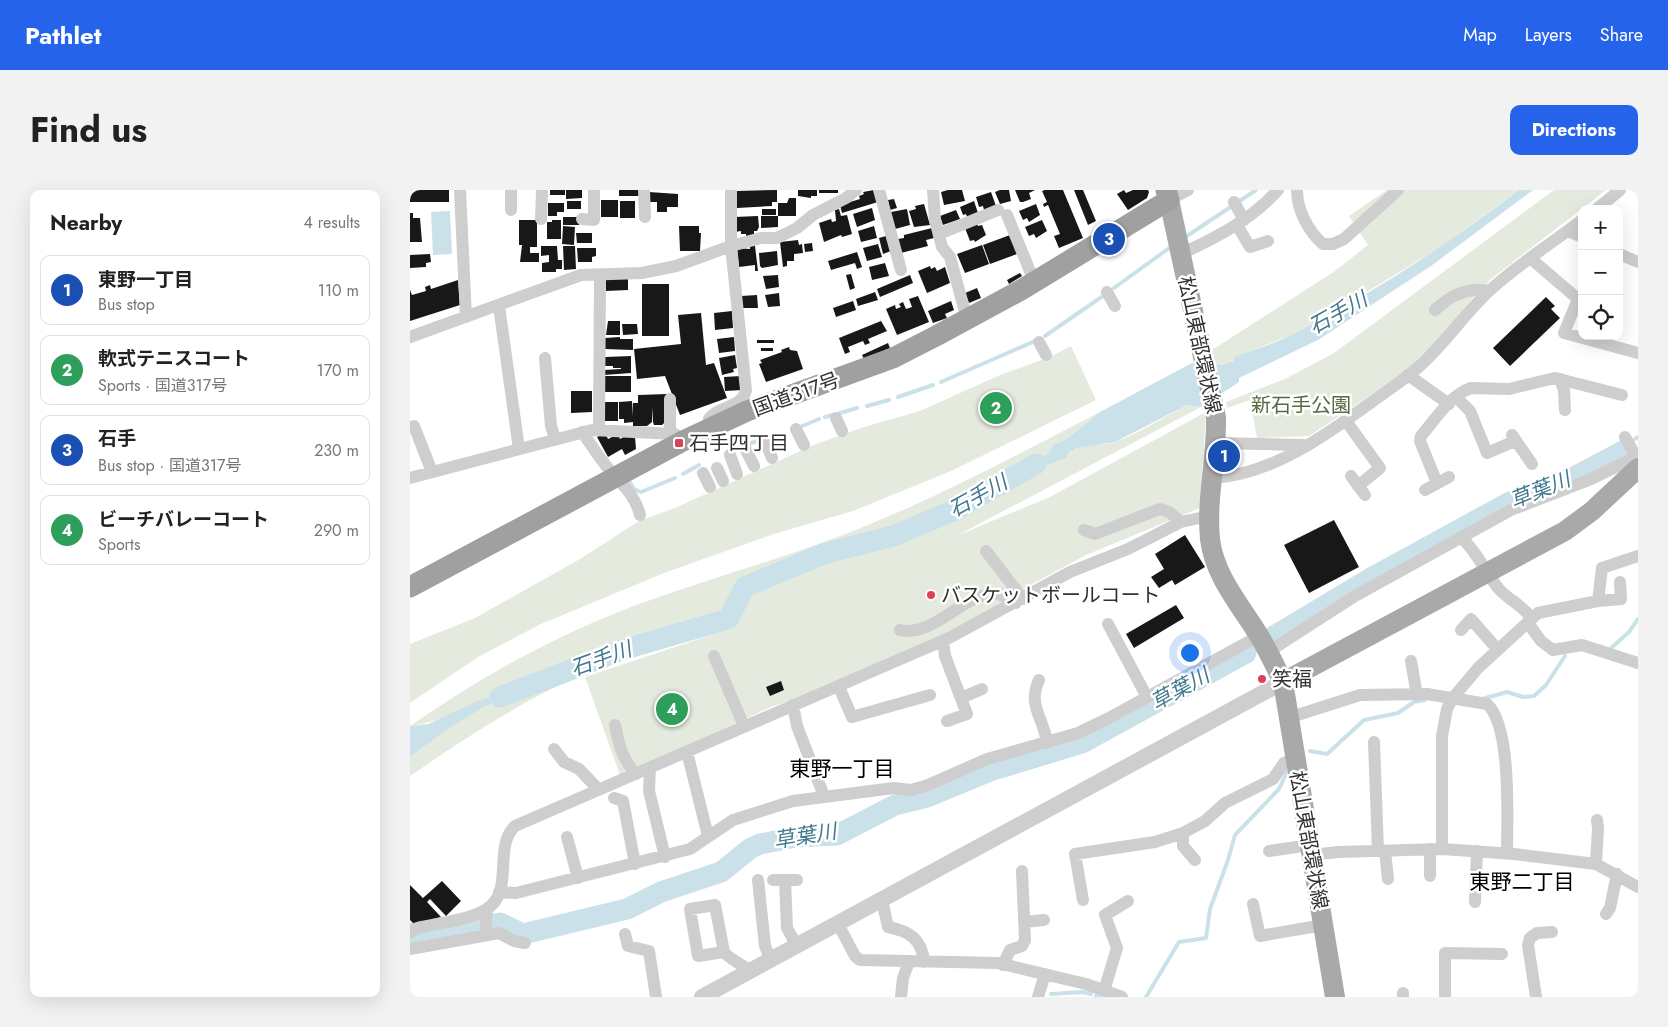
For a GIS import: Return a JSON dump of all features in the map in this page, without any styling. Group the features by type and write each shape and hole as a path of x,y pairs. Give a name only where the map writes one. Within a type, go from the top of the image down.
{"highway":[{"name":"国道317号","path":"410,587 616,476 676,437 712,427 747,411 893,358 1034,281 1168,195"}],"main road":[{"name":"松山東部環状線","path":"1168,195 1197,335 1215,410 1217,444 1209,516 1210,540 1215,560 1226,583 1264,644 1283,682 1335,997"},
{"path":"1283,682 1565,530 1592,511 1637,460"}],"street":[{"path":"460,190 466,317"},
{"path":"541,219 542,190"},
{"path":"644,190 644,217"},
{"path":"712,427 708,419 712,414 745,396 731,246 731,190"},
{"path":"410,337 573,278 659,270 731,246 761,238 776,238 797,228 813,215 846,198 856,190"},
{"path":"878,190 901,270"},
{"path":"933,190 935,220 942,247 950,257 967,319"},
{"path":"1168,195 1188,190"},
{"path":"1181,254 1240,223 1278,190"},
{"path":"1297,190 1302,214 1316,238 1323,244 1333,244 1344,239 1398,190"},
{"path":"1602,205 1620,190"},
{"path":"582,220 594,220 591,192"},
{"path":"507,194 511,210"},
{"path":"1234,202 1250,247 1268,241"},
{"path":"939,234 1003,212 1034,281"},
{"path":"1214,478 1236,476 1306,446 1346,421 1408,375 1434,352 1489,291 1578,223"},
{"path":"1568,231 1578,235"},
{"path":"1623,256 1638,262"},
{"path":"1530,258 1578,299 1564,333 1638,353"},
{"path":"599,429 600,275"},
{"path":"1435,310 1446,300 1462,291 1489,291"},
{"path":"1107,292 1115,306"},
{"path":"499,306 519,449"},
{"path":"1039,342 1046,354"},
{"path":"545,358 551,426 555,439"},
{"path":"1408,375 1470,411 1487,454 1513,438 1532,464"},
{"path":"1437,483 1420,441 1421,436 1453,401 1471,388 1509,389 1528,386 1550,378 1622,395"},
{"path":"1560,379 1564,390 1564,410"},
{"path":"410,478 599,429 676,437 670,399"},
{"path":"836,418 842,431"},
{"path":"1346,421 1380,468 1358,486"},
{"path":"416,425 432,472"},
{"path":"796,429 804,445"},
{"path":"582,432 637,506 640,515"},
{"path":"499,892 516,893 690,849 746,814 793,801 894,788 911,790 928,786 987,759 1078,733 1148,697 1264,644 1511,510 1637,460 1626,437"},
{"path":"766,443 772,458"},
{"path":"743,444 754,466"},
{"path":"1217,444 1306,446"},
{"path":"730,455 737,474"},
{"path":"717,468 723,481"},
{"path":"703,473 710,487"},
{"path":"1425,490 1449,477"},
{"path":"1084,530 1095,534 1160,509 1169,512 1181,522"},
{"path":"485,934 486,913 499,892 504,842 507,833 514,826 943,641 1070,572 1128,549 1181,522 1209,516"},
{"path":"1461,537 1471,547 1506,596 1521,605 1541,641 1553,650 1582,645 1638,663"},
{"path":"986,551 1019,601"},
{"path":"1598,601 1602,568 1638,556"},
{"path":"1430,876 1436,849 1442,736 1447,709 1452,699 1478,668 1538,614 1598,601 1621,599 1620,582"},
{"path":"900,630 918,631 984,595 999,594 1019,601"},
{"path":"1461,630 1471,620 1498,650"},
{"path":"1107,630 1148,697"},
{"path":"943,641 945,656 967,714 947,722"},
{"path":"714,656 744,726"},
{"path":"1411,661 1417,694"},
{"path":"1039,680 1034,690 1034,703 1046,731 1047,743"},
{"path":"702,997 1283,682"},
{"path":"839,687 852,717 930,695"},
{"path":"961,698 982,689"},
{"path":"1288,718 1360,695 1417,694 1487,704 1494,710 1498,722 1508,784 1507,853"},
{"path":"793,705 797,726 824,796"},
{"path":"614,725 620,752 626,763 636,774"},
{"path":"1374,742 1382,851 1388,879"},
{"path":"554,749 564,762 579,769 600,790"},
{"path":"687,752 708,836"},
{"path":"1083,900 1076,854 1155,842 1183,834 1205,821 1225,802 1273,779 1287,760 1295,759"},
{"path":"650,768 649,791 665,856"},
{"path":"614,798 623,801 635,864"},
{"path":"1596,820 1598,828 1596,864"},
{"path":"1183,834 1183,846 1195,860"},
{"path":"567,837 578,878"},
{"path":"1269,851 1436,849 1507,853 1596,864 1638,887"},
{"path":"1475,902 1477,851"},
{"path":"1004,964 1010,950 1022,946 1025,940 1022,871"},
{"path":"1606,914 1610,908 1617,874"},
{"path":"758,880 765,946 772,960"},
{"path":"785,880 787,928 797,946"},
{"path":"882,900 888,927 909,933 915,937 923,954 924,962"},
{"path":"1104,991 1117,948 1106,915 1128,901"},
{"path":"1254,904 1260,936 1323,925"},
{"path":"414,931 486,913"},
{"path":"1024,922 1044,920"},
{"path":"838,924 855,956 860,960 1004,964 1122,997"},
{"path":"1536,997 1528,945 1530,938 1537,933 1552,932"},
{"path":"410,949 499,933 514,941 525,943"},
{"path":"625,934 628,946 649,951 656,997"},
{"path":"724,952 727,956 738,960 750,971"},
{"path":"1445,997 1445,953 1502,954"},
{"path":"901,997 903,978 909,962"},
{"path":"1038,997 1045,974"}],"green space":[{"path":"1387,190 1519,190 1439,248 1294,334 1236,357 1227,364 1214,366 1190,364 1335,271 1368,245 1349,216"},
{"name":"新石手公園","path":"1554,190 1606,190 1587,205 1578,205 1578,212 1491,279 1476,294 1433,347 1408,370 1309,436 1257,438 1250,400 1227,408 1226,402 1287,378 1334,353"},
{"path":"1071,346 1096,400 951,471 853,511 774,534 664,573 541,624 478,657 410,703 410,644 475,618 580,559 639,521 675,508 816,444 864,427 920,411 1000,375 1050,357"},
{"path":"1187,405 1201,407 956,536 1050,497 1206,412 1200,508 1086,555 1025,588 947,635 842,681 766,709 621,778 585,677 729,629 661,645 594,669 512,710 410,776 410,757 444,732 484,707 524,689 495,696 439,719 410,726 486,677 565,635 621,611 792,553 880,520 976,476 1100,412 1068,438 1053,445 1048,454 1016,471 1011,478 1066,458 1076,449 1088,445 1115,442 1143,430"}],"water":[{"path":"1519,190 1533,190 1431,266 1318,340 1239,378 1239,382 1201,407 1187,405 1115,442 1077,448 1069,453 1066,458 1010,479 1016,471 1048,454 1053,445 1068,438 1100,412 1190,364 1222,365 1233,361 1235,357 1288,337 1324,318 1438,248"},
{"path":"450,211 452,254 433,255 431,212"},
{"path":"528,687 484,707 444,732 410,757 410,726 428,724 480,700"}],"building":[{"path":"410,190 449,190 449,202 410,202"},
{"path":"550,190 565,190 565,195 550,195"},
{"path":"566,190 582,190 582,198 566,199"},
{"path":"619,190 640,190 640,196 619,196"},
{"path":"777,190 777,202 772,202 772,206 737,208 736,191"},
{"path":"798,190 817,190 817,196 811,196 811,198 798,196"},
{"path":"819,190 838,190 838,193 819,193"},
{"path":"874,190 878,202 842,213 840,205 860,199 859,196 864,194 863,192"},
{"path":"962,190 965,201 944,205 941,192"},
{"path":"1009,190 1011,201 1000,204 995,192"},
{"path":"1015,190 1035,190 1029,193 1031,199 1020,202"},
{"path":"1063,190 1083,238 1059,248 1054,236 1060,234 1048,205 1044,207 1043,204 1047,202 1042,191"},
{"path":"1074,190 1083,190 1096,221 1088,225"},
{"path":"1124,190 1126,193 1133,190 1148,190 1149,192 1147,198 1128,210 1117,194"},
{"path":"649,192 678,194 678,207 667,207 667,212 657,212 657,202 649,202"},
{"path":"991,192 996,206 984,210 983,206 979,207 976,197"},
{"path":"789,198 796,198 796,216 778,216 778,203 787,203"},
{"path":"894,199 897,208 890,210 888,200"},
{"path":"601,200 618,200 618,217 601,217"},
{"path":"567,201 581,201 581,209 567,209"},
{"path":"620,201 635,201 635,218 620,218"},
{"path":"974,201 978,213 967,217 966,214 963,215 960,207"},
{"path":"548,203 564,203 564,212 557,212 557,216 548,216"},
{"path":"924,204 930,225 914,227 909,211 916,209 915,206"},
{"path":"1036,204 1040,215 1029,222 1027,218 1023,220 1019,211"},
{"path":"872,208 875,220 857,227 853,214"},
{"path":"762,209 776,209 776,215 762,215"},
{"path":"839,209 841,216 847,215 852,234 842,237 841,235 824,242 819,223 831,219 832,222 836,221 835,210"},
{"path":"907,209 910,225 895,229 891,212"},
{"path":"956,210 960,219 943,225 940,216"},
{"path":"410,213 413,213 413,218 420,218 422,242 410,242"},
{"path":"758,216 759,227 757,231 754,231 754,237 746,237 746,234 741,234 741,231 735,232 734,217"},
{"path":"761,216 778,216 778,227 761,228"},
{"path":"563,217 579,217 579,225 563,225"},
{"path":"519,220 537,220 537,247 530,247 530,253 539,253 539,262 520,262 522,245 519,245"},
{"path":"552,220 561,220 561,239 547,239 547,222 552,222"},
{"path":"1042,220 1047,231 1036,238 1034,234 1029,236 1025,227"},
{"path":"977,224 978,226 982,225 986,235 975,242 974,240 970,241 965,228"},
{"path":"563,226 575,227 574,245 562,244"},
{"path":"679,226 699,226 699,233 701,233 700,251 680,251"},
{"path":"874,226 877,238 861,242 858,231"},
{"path":"932,228 934,238 926,240 928,246 901,253 898,239 904,238 904,235"},
{"path":"576,233 592,233 592,243 577,243"},
{"path":"1010,235 1017,254 990,264 983,245"},
{"path":"886,236 891,251 883,254 879,238"},
{"path":"798,240 799,245 802,244 803,253 794,254 794,261 787,261 787,266 783,267 780,242"},
{"path":"812,243 813,251 805,252 804,244"},
{"path":"878,244 882,257 867,261 863,248"},
{"path":"982,245 989,264 965,273 957,254"},
{"path":"541,246 557,246 558,260 562,260 562,269 556,269 556,272 542,272 542,263 549,262 549,255 541,256"},
{"path":"563,246 575,246 576,269 564,270"},
{"path":"750,246 755,246 758,271 755,271 755,265 739,267 737,248 750,249"},
{"path":"577,248 596,248 596,256 592,257 592,262 578,262"},
{"path":"777,251 778,265 762,268 760,266 759,253"},
{"path":"857,252 862,267 857,269 855,263 831,270 828,261"},
{"path":"430,254 431,262 426,263 426,267 410,268 410,255"},
{"path":"885,263 889,276 872,280 869,267"},
{"path":"930,266 931,269 935,267 937,271 945,267 950,283 927,293 918,271"},
{"path":"1020,273 1022,276 1009,284 1007,280"},
{"path":"851,274 855,288 850,290 846,275"},
{"path":"778,275 779,287 766,289 763,276"},
{"path":"910,275 913,283 880,297 877,289"},
{"path":"606,278 628,278 628,290 606,291"},
{"path":"458,280 460,305 410,321 410,290 412,295 426,291 425,287 430,285 431,289"},
{"path":"642,284 669,284 669,336 642,336"},
{"path":"977,288 981,298 969,303 965,293"},
{"path":"875,292 878,300 858,306 856,299"},
{"path":"779,293 780,306 768,307 765,295"},
{"path":"757,295 758,308 743,308 741,296"},
{"path":"918,296 929,322 897,335 886,309 895,305 896,309 901,307 899,304 903,302 906,309 912,307 909,299"},
{"path":"1546,297 1555,306 1551,309 1560,318 1510,366 1493,348"},
{"path":"853,301 856,310 836,317 833,308"},
{"path":"951,301 954,310 945,314 947,318 933,323 928,311"},
{"path":"732,311 733,328 715,330 714,313"},
{"path":"701,313 706,365 714,363 727,398 680,415 665,376 637,379 634,349 681,344 678,315"},
{"path":"608,321 620,321 620,335 606,335"},
{"path":"881,321 887,331 868,339 870,343 865,345 863,341 848,347 850,352 845,354 839,338"},
{"path":"622,324 637,324 638,334 623,335"},
{"path":"620,337 620,339 633,339 633,350 605,349 605,338"},
{"path":"734,337 735,351 719,353 717,339"},
{"path":"757,340 774,340 774,343 757,343"},
{"path":"888,343 890,348 864,359 862,355"},
{"path":"789,347 790,350 797,351 803,369 766,382 759,364 762,363 760,360 782,352 781,350"},
{"path":"761,348 773,348 773,351 761,351"},
{"path":"735,355 737,368 733,369 734,372 722,375 719,358"},
{"path":"631,356 631,373 604,375 604,370 621,369 605,366 605,357"},
{"path":"604,376 631,376 631,392 604,392"},
{"path":"741,376 742,390 725,391 724,377"},
{"path":"571,391 592,391 592,412 571,413"},
{"path":"667,394 665,422 662,425 654,425 652,407 652,422 647,426 633,426 633,422 624,423 624,419 619,419 619,402 632,401 633,416 633,403 638,403 638,395"},
{"path":"604,402 618,402 618,421 604,421"},
{"path":"605,433 608,439 618,434 620,439 627,435 635,437 636,449 625,455 622,449 608,457 597,437"},
{"path":"1334,520 1359,567 1309,593 1284,545"},
{"path":"1185,535 1205,567 1175,585 1172,580 1159,588 1151,577 1164,569 1155,554"},
{"path":"1176,605 1184,618 1134,648 1126,634"},
{"path":"781,681 784,690 770,696 766,687"},
{"path":"442,881 461,901 446,916 430,899 427,902 441,917 414,924 410,920 410,885 423,898"}],"waterway":[{"path":"1238,202 1256,190"},
{"path":"1184,238 1232,206"},
{"path":"1114,288 1172,246"},
{"path":"1045,336 1103,296"},
{"path":"941,382 1035,341"},
{"path":"898,397 933,385"},
{"path":"867,406 889,400"},
{"path":"840,413 857,408"},
{"path":"825,417 833,415"},
{"path":"800,427 819,419"},
{"path":"746,445 757,441"},
{"name":"草葉川","path":"1274,636 1371,578 1508,503 1572,478 1625,450"},
{"name":"石手川","path":"500,697 622,650 728,619 745,587 823,554 893,536 955,510 1036,464"},
{"path":"683,474 699,465"},
{"path":"629,481 634,489 641,492 675,478"},
{"path":"1610,649 1629,632 1638,619"},
{"name":"草葉川","path":"410,933 417,937 500,923 523,934 627,909 661,892 721,872 751,848 760,844 796,837 837,835 895,805 927,797 990,771 1082,743 1246,653"},
{"path":"1482,699 1507,692 1523,697 1534,696 1546,685 1565,656"},
{"path":"1310,751 1327,754 1364,720 1398,713 1414,702 1425,700"},
{"path":"1146,997 1179,942 1206,938 1210,909 1235,835 1279,789 1287,772"},
{"path":"1051,994 1082,992 1091,994"}],"place":[{"name":"石手","path":"1109,239"},
{"name":"軟式テニスコート","path":"996,408"},
{"name":"石手四丁目","path":"679,443"},
{"name":"東野一丁目","path":"1224,456"},
{"name":"バスケットボールコート","path":"931,595"},
{"name":"笑福","path":"1262,679"},
{"name":"ビーチバレーコート","path":"672,709"}],"district":[{"name":"東野一丁目","path":"842,769"},
{"name":"東野二丁目","path":"1522,882"}]}
